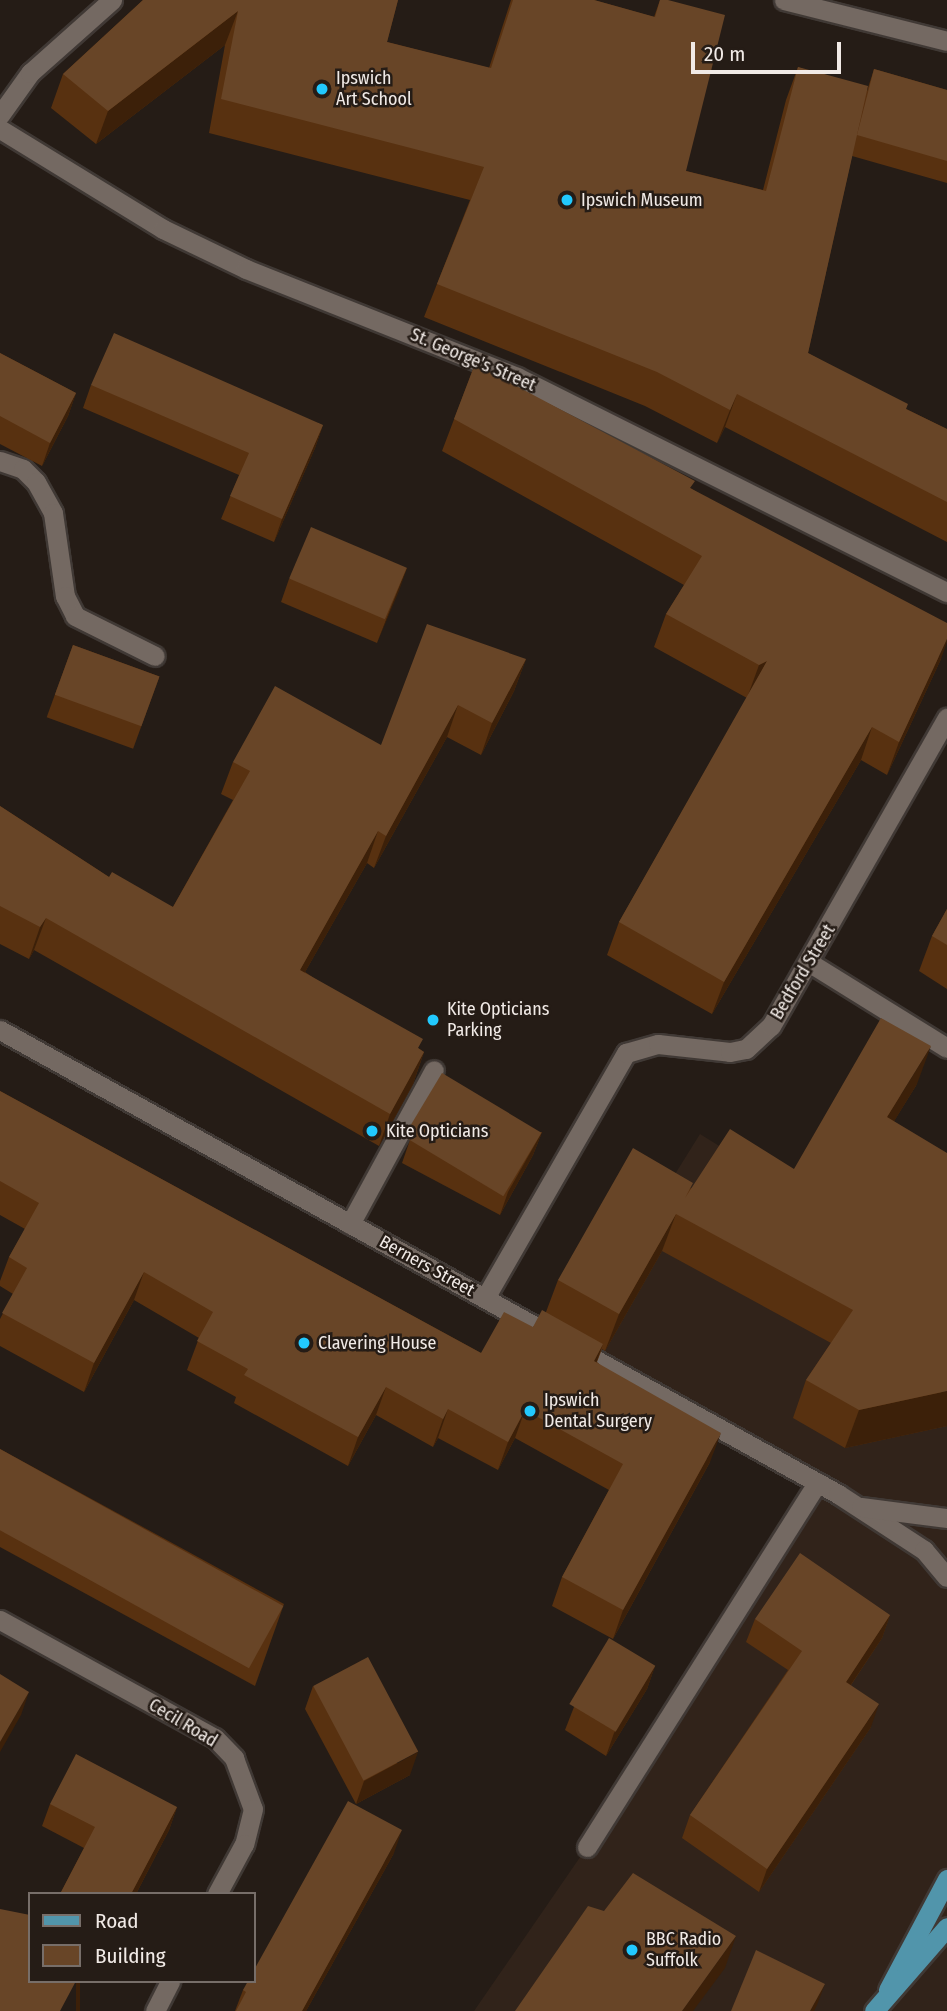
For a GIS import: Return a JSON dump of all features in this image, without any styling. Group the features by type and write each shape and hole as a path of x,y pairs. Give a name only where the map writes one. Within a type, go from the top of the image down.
{"main road":[{"path":"874,2011 947,1879"},
{"path":"888,1990 947,1927"}],"street":[{"path":"0,115 30,73 112,0"},
{"path":"784,0 947,41"},
{"name":"St. George's Street","path":"0,129 63,172 175,235 246,269 517,377 947,592"},
{"path":"0,461 23,469 36,482 53,513 65,596 75,616 155,656"},
{"name":"Bedford Street","path":"485,1298 626,1053 658,1044 730,1052 746,1049 771,1026 810,962 947,718"},
{"path":"810,962 947,1048"},
{"name":"Berners Street","path":"0,1030 817,1483 924,1550 947,1577"},
{"path":"350,1224 434,1070"},
{"path":"587,1847 817,1483"},
{"name":"Berners Street","path":"853,1505 947,1518"},
{"name":"Cecil Road","path":"0,1620 215,1738 234,1758 253,1809 244,1844 218,1892"},
{"path":"155,2011 169,1983"}],"shaded area":[{"path":"700,1134 906,1262 947,1200 947,2011 474,2011 587,1847 817,1483 570,1366 657,1203"}],"building":[{"path":"143,0 398,0 387,42 491,68 513,0 594,0 655,17 660,0 668,0 725,15 686,171 766,191 798,67 868,86 808,353 908,404 906,409 947,429 947,502 737,394 730,410 657,372 437,284 484,167 221,99 238,11 108,111 63,74"},
{"path":"874,69 947,90 947,161 857,135"},
{"path":"114,333 323,425 282,519 230,496 249,453 91,385"},
{"path":"0,353 76,393 50,443 0,416"},
{"path":"475,364 695,481 690,488 947,623 947,639 899,742 872,727 724,982 619,922 767,661 759,665 666,614 702,556 454,419"},
{"path":"311,527 407,568 385,619 289,579"},
{"path":"427,624 526,659 492,723 458,705 386,836 378,831 300,970 423,1039 418,1048 424,1052 390,1114 46,918 40,927 0,906 0,806 109,877 112,872 173,907 250,771 233,762 275,686 381,745"},
{"path":"73,645 159,676 141,726 55,695"},
{"path":"947,909 947,945 932,936"},
{"path":"881,1018 931,1046 887,1117 947,1153 947,1391 859,1410 806,1380 853,1310 676,1214 619,1314 558,1280 633,1148 693,1183 685,1198 730,1129 794,1169"},
{"path":"442,1073 541,1133 503,1196 404,1136"},
{"path":"0,1091 481,1353 504,1312 533,1327 542,1310 603,1344 594,1361 721,1433 623,1610 562,1577 623,1464 525,1410 508,1442 448,1409 443,1419 386,1387 358,1437 244,1375 248,1369 197,1341 213,1312 144,1272 94,1363 2,1313 27,1268 9,1257 39,1203 0,1181"},
{"path":"0,1449 283,1606 249,1668 0,1530"},
{"path":"800,1553 890,1615 846,1682 879,1704 767,1869 690,1815 802,1651 755,1619"},
{"path":"609,1638 655,1666 616,1732 569,1704"},
{"path":"368,1657 418,1751 363,1781 313,1686"},
{"path":"0,1674 29,1692 0,1742"},
{"path":"76,1754 177,1807 132,1892 61,1892 95,1827 50,1804"},
{"path":"348,1801 402,1830 302,2011 236,2011 246,1992 243,1990 247,1983 256,1983 256,1966"},
{"name":"BBC Radio Suffolk","path":"633,1873 736,1936 682,2011 515,2011 588,1906 604,1911"},
{"path":"0,1909 28,1915 28,1983 75,1983 60,2011 0,2011"},
{"path":"756,1950 825,1984 810,2011 731,2011"}],"place":[{"name":"Ipswich Art School","path":"322,89"},
{"name":"Ipswich Museum","path":"567,200"},
{"name":"Kite Opticians Parking","path":"433,1020"},
{"name":"Kite Opticians","path":"372,1131"},
{"name":"Clavering House","path":"304,1343"},
{"name":"Ipswich Dental Surgery","path":"530,1411"},
{"name":"BBC Radio Suffolk","path":"632,1950"}]}
